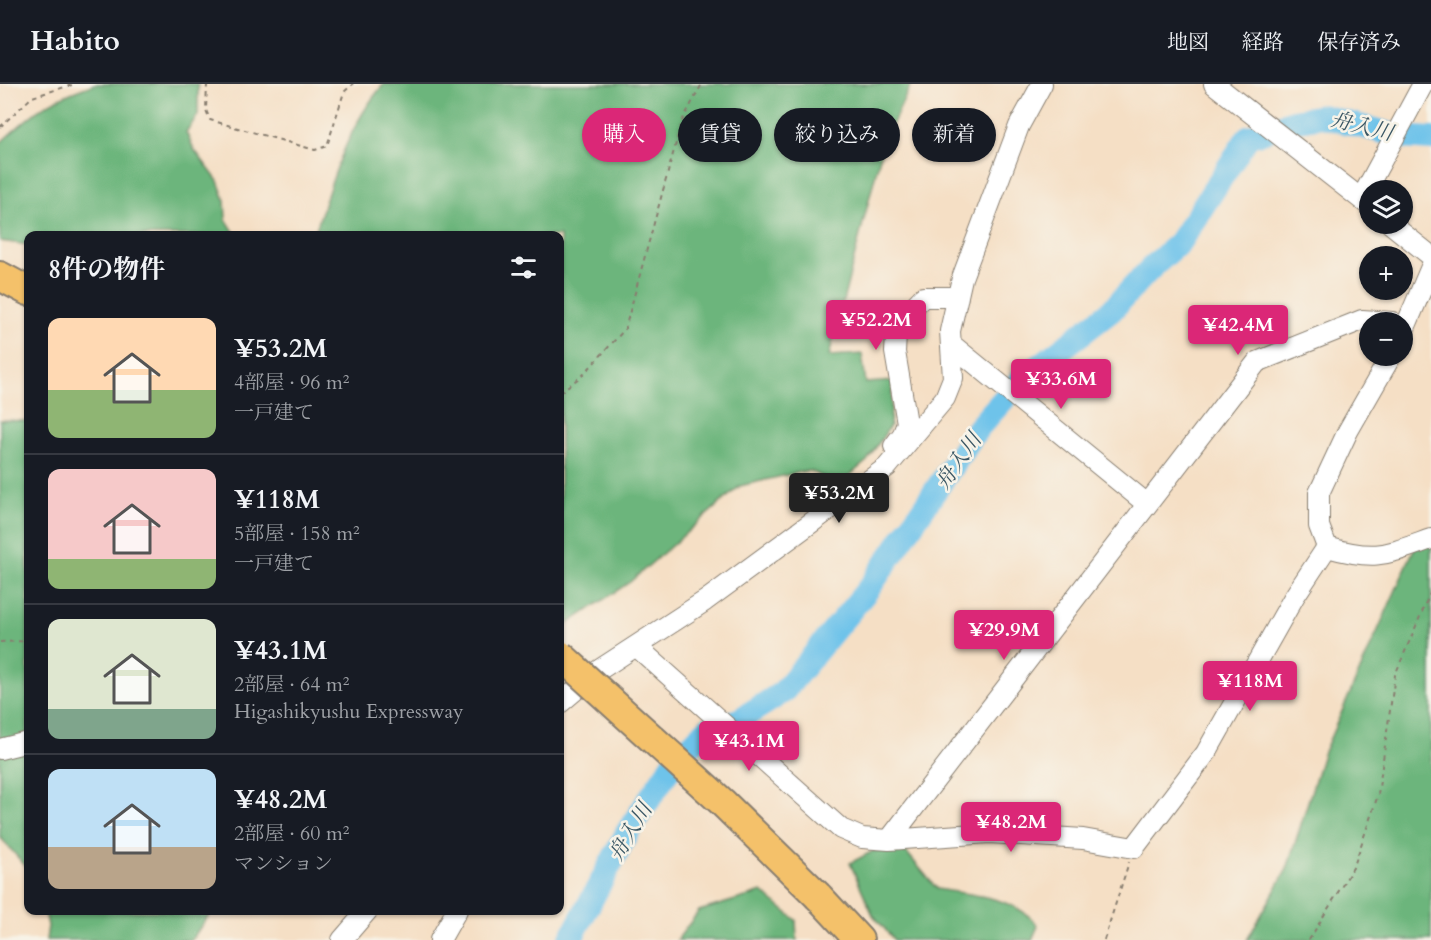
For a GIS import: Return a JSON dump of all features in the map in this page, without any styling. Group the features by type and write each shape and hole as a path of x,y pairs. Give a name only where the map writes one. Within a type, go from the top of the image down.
{"highway":[{"path":"0,276 24,289"},
{"path":"564,659 722,802 818,896 859,940"}],"street":[{"path":"564,700 599,670 705,601 887,467 945,398 953,378 950,331 962,278 1019,126 1042,84"},
{"path":"1214,84 1359,198"},
{"path":"1376,180 1423,84"},
{"path":"1404,234 1431,256"},
{"path":"1409,312 1431,267"},
{"path":"887,467 885,460 903,434 907,423 894,352 900,321 923,297 958,297"},
{"path":"889,840 1257,362 1359,321"},
{"path":"951,344 1147,504"},
{"path":"1327,548 1319,526 1319,493 1348,431 1385,366"},
{"path":"1327,548 1355,555 1383,556 1431,539"},
{"path":"636,646 841,829 862,838 889,840 989,833 1083,839 1134,848 1206,753 1294,597 1327,548"},
{"path":"0,749 24,743"},
{"path":"342,940 364,915"},
{"path":"440,940 454,915"}],"path":[{"path":"0,127 32,97 75,84"},
{"path":"207,84 206,110 210,120 315,150 327,146 344,92 353,84"},
{"path":"564,389 583,375 625,329 682,121 702,84"},
{"path":"1309,940 1354,866 1378,795 1395,675 1431,591"},
{"path":"0,642 24,641"},
{"path":"1104,940 1134,848"}],"green space":[{"path":"95,84 198,84 198,115 186,132 194,149 218,181 225,200 226,219 234,231 24,231 24,244 0,241 0,143 43,107 65,95"},
{"path":"384,84 911,84 900,108 774,108 774,162 879,162 829,356 862,354 866,383 893,381 890,426 867,461 843,481 831,481 811,471 740,486 630,582 564,626 564,231 316,231 334,176 360,118"},
{"path":"0,420 24,421 24,864 0,837"},
{"path":"1431,533 1431,940 1247,940 1287,869 1323,754 1414,549"},
{"path":"903,848 937,889 992,898 1018,908 1038,926 1032,940 894,940 873,915 850,863 873,851"},
{"path":"762,892 796,920 797,940 677,940 699,911"},
{"path":"46,915 209,915 191,940 46,940 48,926"}],"waterway":[{"name":"舟入川","path":"570,940 628,831 676,759 708,729 739,720 783,692 869,588 978,428 1020,381 1111,311 1150,269 1179,243 1248,137 1293,121 1322,116 1402,137 1431,139"}]}
